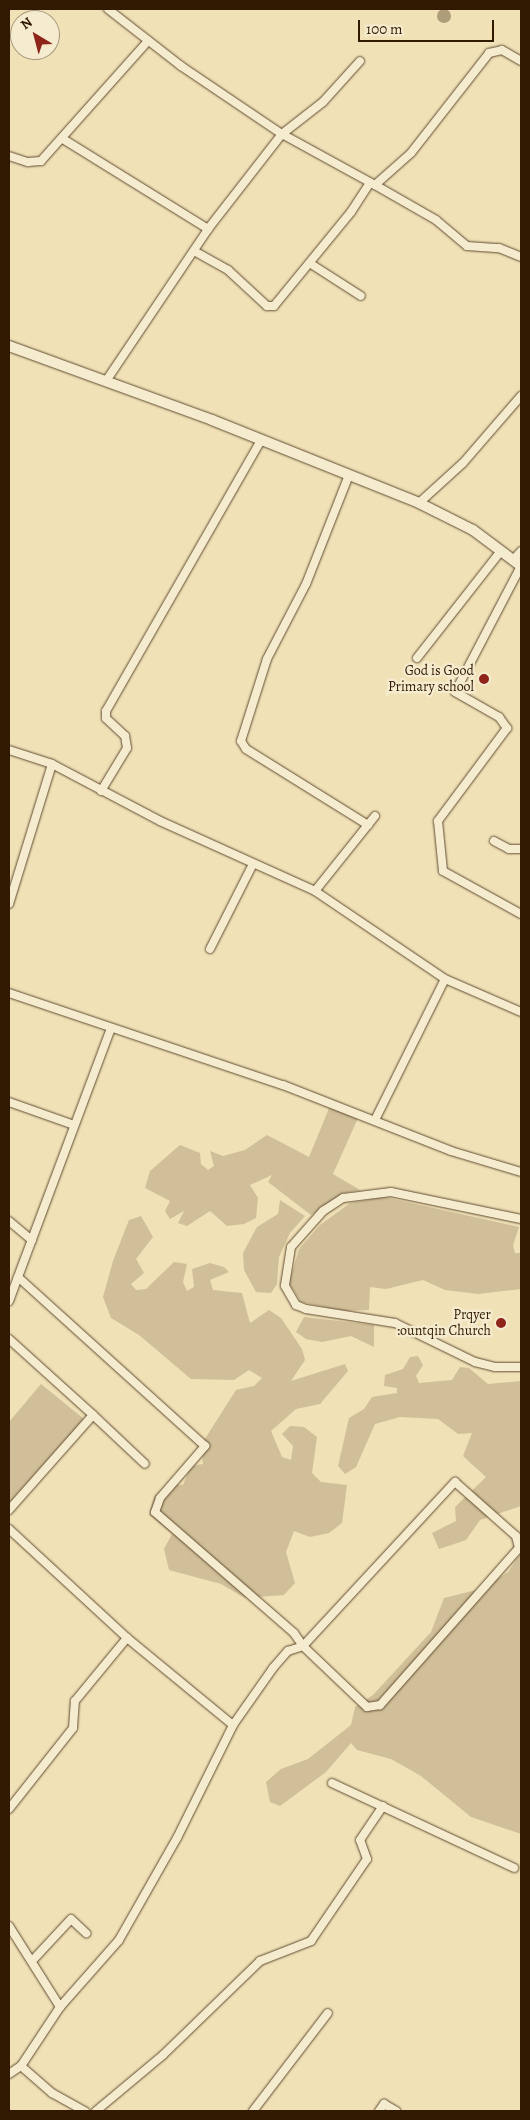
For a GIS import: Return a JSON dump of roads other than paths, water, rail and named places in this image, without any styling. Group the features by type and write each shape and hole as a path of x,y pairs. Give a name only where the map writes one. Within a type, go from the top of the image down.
{"street":[{"path":"108,9 148,41 282,134 436,220 467,246 500,248 521,257"},
{"path":"9,156 28,162 41,161 63,139 148,41"},
{"path":"194,251 228,270 267,306 280,302 372,184 411,153 489,53 502,50 521,61"},
{"path":"106,381 208,229 282,134 323,102 360,61"},
{"path":"63,139 208,229"},
{"path":"311,264 361,296"},
{"path":"9,346 261,440 419,503 473,530 518,564"},
{"path":"419,503 463,462 521,396"},
{"path":"101,791 127,748 125,736 110,724 106,711 261,440"},
{"path":"349,475 306,584 267,658 241,741 246,749 368,825"},
{"path":"417,658 501,551"},
{"path":"521,551 518,564 455,692 499,717 508,728 438,826 443,871 521,914"},
{"path":"9,750 52,764 101,791 254,864 315,890 445,979 521,1012"},
{"path":"9,904 52,764"},
{"path":"315,890 375,816"},
{"path":"494,841 509,849 521,849"},
{"path":"210,949 254,864"},
{"path":"375,1120 445,979"},
{"path":"9,993 375,1120 451,1151 521,1172"},
{"path":"9,1301 111,1028"},
{"path":"9,1102 74,1125"},
{"path":"521,1219 391,1192 343,1198 323,1210 291,1247 285,1286 288,1296 306,1309 396,1323 475,1362 521,1367"},
{"path":"9,1220 32,1240"},
{"path":"9,2074 21,2066 60,2007 131,1922 233,1725 273,1668 288,1651 303,1646 395,1551 452,1483 516,1536 519,1548 502,1570 380,1705 367,1707 303,1646 294,1633 156,1512 160,1498 205,1446 18,1277"},
{"path":"9,1339 145,1464"},
{"path":"9,1510 93,1415"},
{"path":"9,1529 127,1638 233,1725"},
{"path":"9,1809 73,1728 75,1701 127,1638"},
{"path":"332,1783 514,1868"},
{"path":"96,2111 164,2055 260,1960 311,1940 368,1859 360,1840 382,1806"},
{"path":"32,1961 71,1919 86,1933"},
{"path":"9,1926 60,2007"},
{"path":"253,2111 328,2014"},
{"path":"21,2066 52,2093 85,2111"},
{"path":"379,2111 384,2104 396,2111"}],"place":[{"name":"God is Good Primary school","path":"484,679"},
{"name":"Prqyer :ountqin Church","path":"501,1323"}]}
